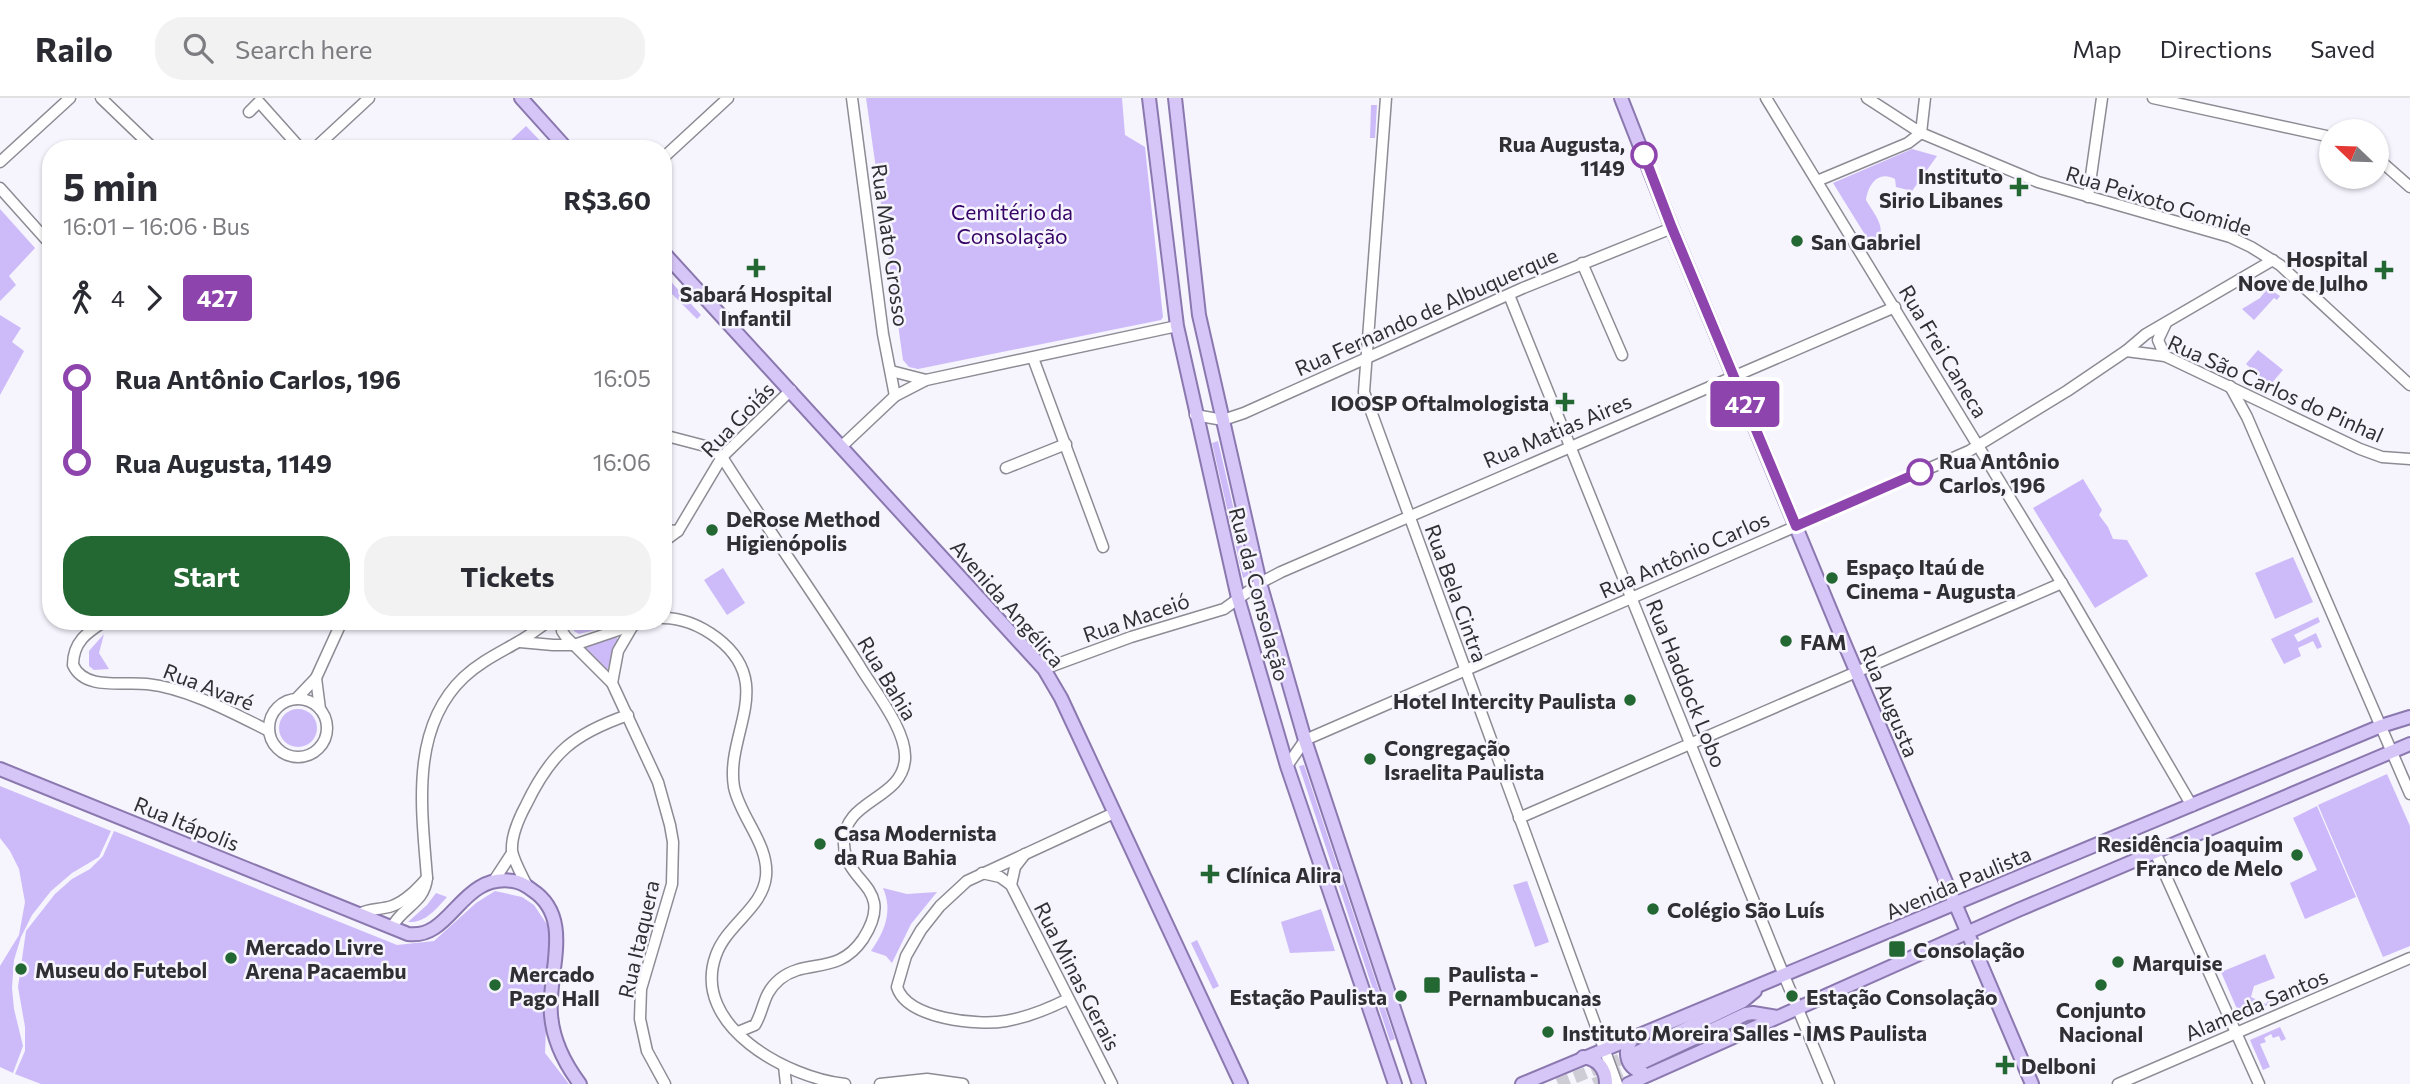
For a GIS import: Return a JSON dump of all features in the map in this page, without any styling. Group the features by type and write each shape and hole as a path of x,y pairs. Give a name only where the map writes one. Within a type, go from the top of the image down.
{"main road":[{"path":"521,98 560,140"},
{"name":"Rua da Consolação","path":"1149,98 1177,326 1238,598 1287,766 1395,1084"},
{"name":"Rua da Consolação","path":"1175,98 1196,293 1260,583 1305,740 1419,1084"},
{"name":"Rua Augusta","path":"1621,98 1733,376 2032,1084"},
{"name":"Avenida Angélica","path":"672,262 1044,669 1061,698 1241,1084"},
{"name":"Avenida Paulista","path":"1522,1084 2381,726 2410,717"},
{"path":"1628,1084 1968,933 2410,744"},
{"name":"Rua Itápolis","path":"0,769 408,934 423,934 444,920 481,885 493,882"},
{"path":"493,882 514,881 527,886 540,895 550,908 557,928 551,1018 559,1049 580,1084"},
{"path":"1762,984 1743,1001 1637,1059 1746,1014 1777,1017"},
{"path":"1635,1035 1627,1046 1629,1063 1639,1072 1650,1073"},
{"path":"1583,1057 1595,1060 1602,1067 1606,1084"}],"street":[{"path":"0,162 70,98"},
{"path":"101,98 145,140"},
{"path":"324,140 369,98"},
{"path":"672,150 728,98"},
{"name":"Rua Bela Cintra","path":"1386,98 1363,381 1367,403 1617,1084"},
{"name":"Rua Frei Caneca","path":"1766,98 2062,583 2192,806"},
{"name":"Rua Peixoto Gomide","path":"1867,98 1921,133 2038,182 2230,237 2273,260 2410,385"},
{"path":"1817,181 1908,143 1921,133 1926,98"},
{"path":"2088,197 2102,98"},
{"path":"2153,98 2319,134"},
{"name":"Rua Mato Grosso","path":"851,99 883,334 895,396"},
{"path":"249,112 259,102 293,140"},
{"path":"2389,168 2410,187"},
{"path":"0,188 42,235"},
{"name":"Rua Fernando de Albuquerque","path":"1223,420 1582,263 1672,228"},
{"name":"Rua Antônio Carlos","path":"1305,740 1979,446 2067,391 2146,334 2273,260"},
{"path":"1582,263 1622,355"},
{"name":"Rua Haddock Lobo","path":"1509,295 1829,1084"},
{"name":"Rua Matias Aires","path":"1238,598 1260,583 1409,516 1895,307"},
{"path":"2165,356 2158,340 2166,323"},
{"path":"842,446 895,396 926,380 1177,326"},
{"name":"Rua São Carlos do Pinhal","path":"2126,351 2165,356 2360,449 2382,457 2410,459"},
{"path":"1034,358 1103,547"},
{"path":"891,371 926,380"},
{"path":"2230,386 2250,426 2410,794"},
{"name":"Rua Goiás","path":"672,535 678,531 722,457 791,390"},
{"path":"1195,415 1223,420"},
{"path":"672,437 709,447 722,457"},
{"path":"1006,468 1066,444"},
{"name":"Rua Bahia","path":"722,457 818,601 895,724 904,747 905,758 899,780 856,812 845,832 845,854 856,874 866,883 874,905 872,920 862,940 849,954 828,965 799,969 780,979 764,998 755,1025 738,1032"},
{"path":"672,531 678,531"},
{"path":"1519,818 2062,583"},
{"name":"Rua Maceió","path":"1044,669 1131,637 1224,609 1238,598"},
{"path":"672,619 698,626 724,644 735,657 746,685 745,718 734,755 733,782 741,811 762,850 767,869 758,901 730,929 715,957 712,973 715,1001 721,1013 738,1032 765,1055 818,1082 845,1084"},
{"name":"Rua Avaré","path":"91,630 75,649 73,664 82,677 95,682 151,684 174,690 220,708 269,732"},
{"path":"316,678 320,709 328,726 327,736 323,745 307,757 297,758 281,752 271,739 269,732 273,713 279,706 296,699 316,678 338,630"},
{"path":"392,927 399,916 421,898 426,889 422,769 426,745 434,723 449,694 463,678 481,663 537,630"},
{"path":"538,630 544,645"},
{"name":"Rua Itaquera","path":"562,630 612,683 658,782 673,842 672,884 641,989 640,1019 647,1051 665,1084"},
{"path":"520,642 574,645 620,630"},
{"path":"612,683 618,651 630,630"},
{"path":"296,699 313,703 320,709"},
{"path":"493,882 512,853 520,817 539,778 550,763 564,748 598,725 628,715"},
{"path":"1287,766 1305,740"},
{"path":"1068,999 1034,1014 996,1023 941,1017 908,1003 897,987 906,956 930,916 967,881 1114,813"},
{"name":"Rua Minas Gerais","path":"1011,885 1015,867 1028,851"},
{"path":"2155,852 2259,1084"},
{"path":"512,853 527,886"},
{"name":"Rua Minas Gerais","path":"982,873 996,875 1011,885 1112,1084"},
{"path":"359,914 392,906 414,892 427,878"},
{"name":"Alameda Santos","path":"2118,1084 2410,958"},
{"path":"783,1066 786,1084"},
{"path":"880,1084 927,1079 963,1084"}],"green space":[{"name":"Cemitério da Consolação","path":"866,98 1122,98 1125,135 1145,147 1163,317 1161,320 918,369 909,367 903,360"},
{"path":"1371,105 1377,105 1375,138 1370,138"},
{"path":"526,126 539,140 511,140"},
{"path":"1912,149 1937,156 1912,191 1896,187 1895,179 1884,176 1872,184 1866,200 1879,222 1881,233 1876,246 1872,246 1833,183"},
{"path":"0,209 35,248 9,276 16,285 0,301"},
{"path":"672,283 701,315 697,319 672,294"},
{"path":"2268,288 2280,296 2277,300 2274,298 2254,320 2242,309 2260,298"},
{"path":"0,315 21,328 12,342 24,351 0,395"},
{"path":"2258,350 2283,370 2270,385 2246,364"},
{"path":"1218,441 1249,575 1243,578 1212,443"},
{"path":"2293,557 2313,602 2275,619 2255,573"},
{"path":"723,568 745,603 727,615 704,580"},
{"path":"2318,617 2320,622 2294,635 2298,642 2316,633 2322,647 2317,649 2313,641 2298,648 2301,656 2284,664 2271,639"},
{"path":"574,630 596,630 579,634"},
{"path":"104,634 99,653 109,669 94,670 89,666 89,651"},
{"path":"616,636 618,640 607,671 585,648"},
{"path":"298,709 312,714 317,728 312,742 298,747 284,742 279,728 284,714"},
{"path":"1304,765 1395,1039 1390,1041 1299,766"},
{"path":"2387,774 2410,826 2410,946 2383,957 2318,805"},
{"path":"0,786 111,831 99,857 72,873 51,891 32,915 21,937 14,960 12,988 23,1046 13,1073 0,1067 0,966 19,935 25,902 19,869 0,838"},
{"name":"Mercado Livre Arena Pacaembu","path":"114,831 397,945 434,941 476,903 495,891 522,897 534,905 550,929 545,1053 569,1084 41,1084 15,1074 25,1051 25,1027 18,987 26,931 55,894 72,879 90,869 103,856"},
{"path":"1527,881 1549,942 1535,947 1513,885"},
{"path":"883,888 907,894 937,892 911,924 892,963 886,956 871,951 886,921 887,905"},
{"path":"436,893 447,897 425,918 408,922 427,905"},
{"path":"1321,909 1335,951 1290,953 1281,922"},
{"path":"1197,940 1219,986 1213,989 1191,943"},
{"path":"2265,954 2275,978 2254,986 2251,997 2266,1004 2268,1000 2277,999 2277,995 2288,990 2290,996 2240,1016 2221,972"},
{"path":"2280,1027 2286,1039 2281,1041 2279,1036 2273,1038 2271,1034 2264,1038 2266,1042 2260,1044 2270,1067 2263,1070 2250,1040"}],"shaded area":[{"path":"2083,479 2102,510 2099,515 2113,539 2127,540 2148,576 2095,608 2033,508"},
{"path":"2317,806 2356,897 2305,919 2290,883 2317,870 2293,818"}],"tunnel":[{"path":"1558,1084 1634,1054"},
{"path":"1594,1084 1639,1064"}],"bus line":[{"name":"427","path":"1644,155 1796,526 1920,472"}],"place":[{"name":"Rua Augusta, 1149","path":"1644,155"},
{"name":"Instituto Sirio Libanes","path":"2019,187"},
{"name":"San Gabriel","path":"1797,241"},
{"name":"Sabará Hospital Infantil","path":"756,268"},
{"name":"Hospital Nove de Julho","path":"2384,270"},
{"name":"IOOSP Oftalmologista","path":"1565,402"},
{"name":"Rua Antônio Carlos, 196","path":"1920,472"},
{"name":"DeRose Method Higienópolis","path":"712,530"},
{"name":"Espaço Itaú de Cinema - Augusta","path":"1832,578"},
{"name":"FAM","path":"1786,641"},
{"name":"Hotel Intercity Paulista","path":"1630,700"},
{"name":"Congregação Israelita Paulista","path":"1370,759"},
{"name":"Casa Modernista da Rua Bahia","path":"820,844"},
{"name":"Residência Joaquim Franco de Melo","path":"2297,855"},
{"name":"Clínica Alira","path":"1210,874"},
{"name":"Colégio São Luís","path":"1653,909"},
{"name":"Consolação","path":"1897,949"},
{"name":"Mercado Livre Arena Pacaembu","path":"231,958"},
{"name":"Marquise","path":"2118,962"},
{"name":"Museu do Futebol","path":"21,969"},
{"name":"Mercado Pago Hall","path":"495,985"},
{"name":"Paulista - Pernambucanas","path":"1432,985"},
{"name":"Conjunto Nacional","path":"2101,985"},
{"name":"Estação Paulista","path":"1401,996"},
{"name":"Estação Consolação","path":"1792,996"},
{"name":"Instituto Moreira Salles - IMS Paulista","path":"1548,1032"},
{"name":"Delboni","path":"2005,1065"}]}
